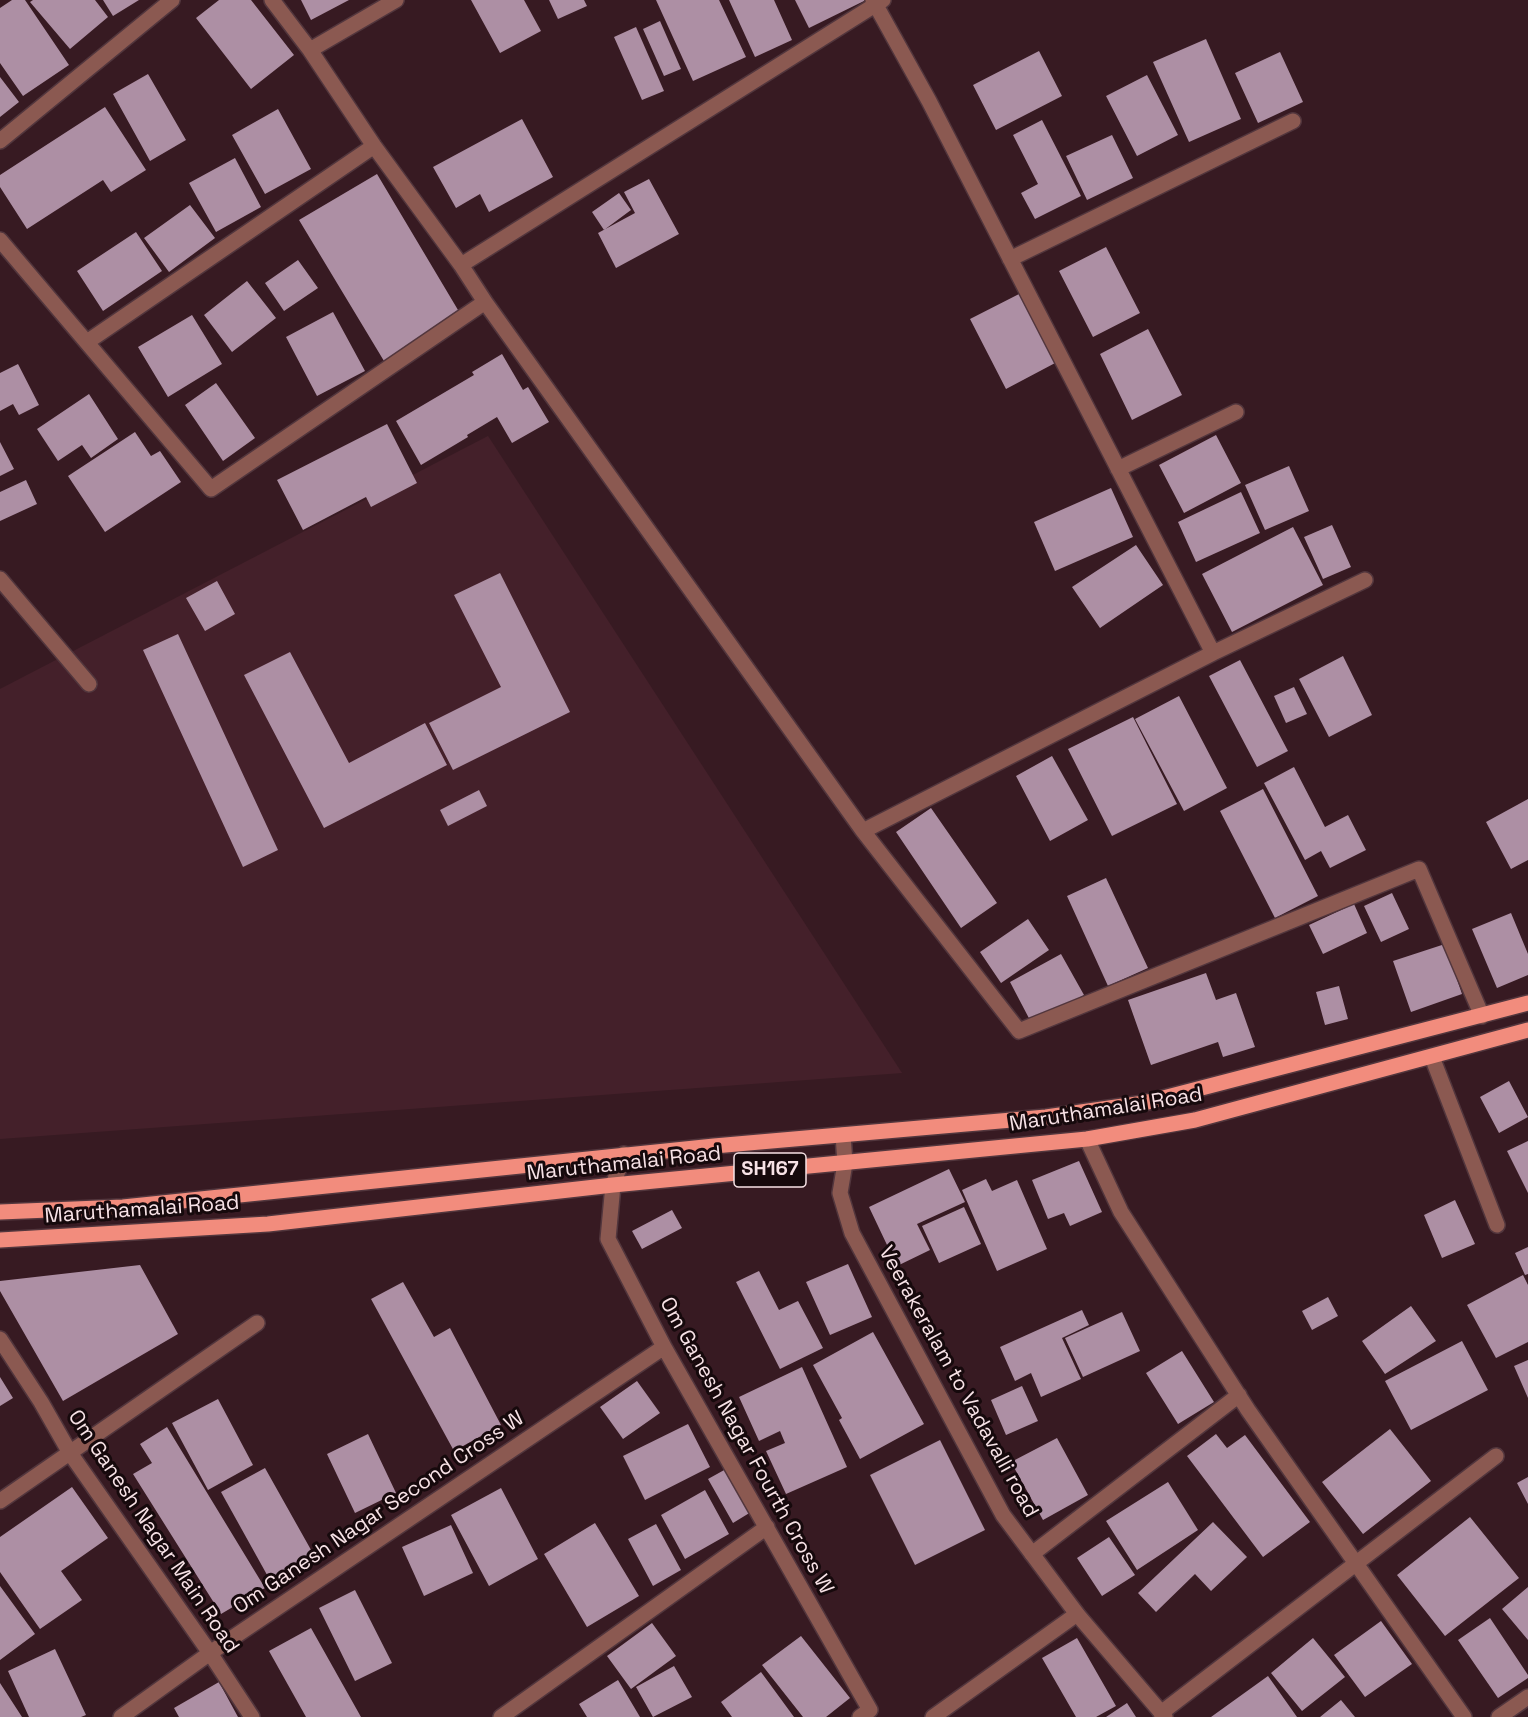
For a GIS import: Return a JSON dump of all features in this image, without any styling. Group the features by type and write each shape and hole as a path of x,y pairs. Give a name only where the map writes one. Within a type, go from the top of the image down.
{"main road":[{"name":"Maruthamalai Road","path":"0,1212 123,1206 624,1154 1046,1117 1144,1102 1528,1003"},
{"name":"Maruthamalai Road","path":"0,1240 268,1224 613,1185 1087,1138 1195,1120 1528,1030"}],"street":[{"path":"0,141 172,0"},
{"path":"272,0 310,50 374,146 485,303 863,831 1019,1032 1419,869 1482,1016"},
{"path":"310,50 396,0"},
{"path":"460,265 878,1 1213,653"},
{"path":"1010,259 1293,121"},
{"path":"87,342 374,146"},
{"path":"0,240 211,489 485,303"},
{"path":"1118,469 1236,412"},
{"path":"0,579 89,684"},
{"path":"863,831 1213,653 1365,580"},
{"path":"1432,1057 1497,1225"},
{"name":"Veerakeralam to Vadavalli road","path":"843,1135 844,1163 840,1193 852,1233 1003,1515 1077,1614 1163,1715"},
{"path":"1087,1138 1121,1212 1239,1395 1464,1717"},
{"name":"Om Ganesh Nagar Fourth Cross W","path":"624,1154 613,1185 608,1239 664,1347 767,1527 868,1715"},
{"path":"0,1501 257,1323"},
{"name":"Om Ganesh Nagar Main Road","path":"0,1339 41,1402 70,1453 252,1717"},
{"name":"Om Ganesh Nagar Second Cross W","path":"121,1717 210,1653 664,1347"},
{"path":"1032,1554 1239,1395"},
{"path":"1163,1715 1496,1456"},
{"path":"501,1717 767,1527"},
{"path":"933,1717 1077,1614"},
{"path":"1499,1717 1528,1697"}],"shaded area":[{"path":"488,436 902,1073 0,1139 0,689"}],"building":[{"path":"12,0 25,0 69,65 23,96 0,63 0,8"},
{"path":"33,0 95,0 108,17 70,49 30,2"},
{"path":"103,0 139,0 113,16"},
{"path":"219,0 251,0 294,55 251,89 196,18"},
{"path":"301,0 349,0 311,20"},
{"path":"471,0 524,0 541,31 500,53"},
{"path":"549,0 584,0 587,6 558,19"},
{"path":"656,0 719,0 746,57 693,81"},
{"path":"729,0 774,0 792,40 755,57"},
{"path":"795,0 866,0 809,28"},
{"path":"660,21 681,69 664,76 643,29"},
{"path":"636,27 664,91 642,100 614,37"},
{"path":"1206,39 1241,119 1189,142 1153,62"},
{"path":"1039,51 1062,96 996,130 973,85"},
{"path":"1280,52 1303,102 1258,123 1235,73"},
{"path":"148,74 186,140 150,161 113,94"},
{"path":"1147,75 1178,135 1137,156 1106,96"},
{"path":"0,77 19,102 0,117"},
{"path":"105,107 146,170 111,192 103,180 27,229 0,187 0,175"},
{"path":"278,109 311,169 265,194 232,135"},
{"path":"522,119 553,177 489,212 480,194 456,208 433,167"},
{"path":"1042,120 1081,196 1035,219 1021,193 1038,184 1013,135"},
{"path":"1112,135 1133,178 1087,200 1066,156"},
{"path":"235,158 261,207 216,232 189,183"},
{"path":"377,174 461,315 384,361 299,220"},
{"path":"649,179 679,234 616,268 598,233 635,213 624,192"},
{"path":"619,193 631,210 604,230 592,212"},
{"path":"190,205 215,238 169,272 144,238"},
{"path":"136,232 162,271 103,311 77,271"},
{"path":"1106,247 1140,313 1093,337 1059,271"},
{"path":"298,260 318,288 284,311 265,283"},
{"path":"247,281 276,318 232,352 204,315"},
{"path":"1021,293 1057,362 1006,389 970,319"},
{"path":"333,312 365,371 317,396 286,337"},
{"path":"192,315 222,364 168,397 138,347"},
{"path":"1148,329 1182,395 1132,420 1100,354"},
{"path":"502,354 523,390 528,387 549,422 512,443 497,417 421,465 396,421 474,375 472,372"},
{"path":"18,364 39,405 19,415 13,404 0,411 0,373"},
{"path":"216,383 255,438 223,461 185,405"},
{"path":"89,394 118,439 91,458 82,445 58,461 37,429"},
{"path":"387,424 417,483 371,507 366,497 303,530 277,480"},
{"path":"135,432 151,456 160,451 181,482 105,532 68,476"},
{"path":"1216,435 1241,483 1184,513 1159,465"},
{"path":"0,442 14,469 0,476"},
{"path":"1289,466 1309,511 1265,530 1245,485"},
{"path":"26,480 37,504 0,521 0,492"},
{"path":"1111,488 1133,537 1055,571 1034,522"},
{"path":"1241,492 1260,533 1196,562 1178,522"},
{"path":"1332,525 1351,567 1323,579 1304,537"},
{"path":"1293,527 1323,585 1232,632 1202,574"},
{"path":"1136,545 1163,585 1100,628 1072,587"},
{"path":"500,573 570,712 453,770 429,723 501,687 454,595"},
{"path":"217,581 235,614 205,631 186,598"},
{"path":"178,634 278,850 243,867 143,650"},
{"path":"290,652 349,763 425,723 447,765 324,828 244,675"},
{"path":"1343,656 1372,715 1329,737 1299,679"},
{"path":"1240,660 1288,751 1257,767 1209,676"},
{"path":"1294,687 1307,714 1286,723 1274,696"},
{"path":"1179,696 1227,788 1184,811 1135,719"},
{"path":"1133,717 1177,804 1112,836 1068,749"},
{"path":"1052,756 1088,820 1050,841 1016,776"},
{"path":"1294,767 1325,827 1348,815 1366,850 1330,868 1321,851 1305,860 1264,783"},
{"path":"1263,789 1318,896 1275,918 1220,811"},
{"path":"479,790 487,806 448,826 440,810"},
{"path":"1528,799 1528,860 1511,869 1486,822"},
{"path":"931,808 997,903 961,928 896,832"},
{"path":"1106,878 1148,968 1108,986 1067,896"},
{"path":"1392,893 1409,929 1381,942 1364,906"},
{"path":"1354,904 1367,933 1323,954 1309,925"},
{"path":"1511,913 1528,954 1528,975 1497,988 1472,929"},
{"path":"1028,919 1049,950 1001,983 980,952"},
{"path":"1445,944 1462,994 1411,1012 1393,961"},
{"path":"1061,954 1084,995 1032,1024 1010,982"},
{"path":"1206,973 1216,1000 1236,993 1255,1047 1223,1057 1218,1042 1151,1065 1128,1000"},
{"path":"1339,986 1348,1019 1325,1025 1316,992"},
{"path":"1509,1081 1528,1117 1499,1133 1480,1097"},
{"path":"1528,1141 1528,1193 1507,1151"},
{"path":"1079,1161 1102,1212 1070,1226 1064,1213 1048,1219 1032,1180"},
{"path":"949,1169 965,1202 917,1224 930,1250 897,1266 869,1207"},
{"path":"986,1179 992,1191 1017,1180 1047,1249 997,1271 962,1190"},
{"path":"1455,1200 1475,1244 1442,1258 1424,1215"},
{"path":"964,1207 981,1244 939,1263 922,1226"},
{"path":"672,1210 682,1228 642,1249 632,1231"},
{"path":"1528,1247 1528,1274 1525,1275 1515,1253"},
{"path":"848,1264 872,1317 830,1335 806,1282"},
{"path":"140,1265 178,1334 63,1401 0,1291 0,1281"},
{"path":"759,1271 779,1310 798,1301 823,1348 780,1369 736,1282"},
{"path":"1523,1275 1528,1285 1528,1342 1496,1358 1467,1305"},
{"path":"403,1282 434,1337 450,1328 501,1425 454,1451 371,1299"},
{"path":"1328,1297 1338,1316 1312,1330 1302,1311"},
{"path":"1411,1306 1436,1341 1385,1374 1362,1341"},
{"path":"1082,1310 1089,1325 1062,1338 1081,1379 1041,1397 1031,1373 1015,1381 1000,1347"},
{"path":"1122,1312 1140,1351 1083,1377 1065,1338"},
{"path":"873,1332 924,1424 860,1459 839,1420 842,1418 813,1365"},
{"path":"1462,1341 1488,1390 1411,1430 1385,1381"},
{"path":"1182,1351 1214,1402 1178,1424 1146,1373"},
{"path":"1528,1360 1528,1398 1514,1366"},
{"path":"802,1367 847,1467 786,1494 766,1451 785,1443 780,1431 759,1441 739,1397"},
{"path":"0,1377 13,1398 0,1406"},
{"path":"637,1381 660,1413 623,1439 600,1407"},
{"path":"1022,1386 1038,1421 1006,1435 991,1400"},
{"path":"218,1399 253,1465 208,1490 172,1423"},
{"path":"688,1424 710,1467 645,1500 623,1456"},
{"path":"167,1427 265,1588 221,1614 133,1474 152,1463 140,1444"},
{"path":"1390,1429 1431,1481 1363,1534 1322,1482"},
{"path":"368,1434 396,1493 355,1513 327,1454"},
{"path":"1216,1434 1227,1448 1245,1435 1310,1522 1263,1557 1187,1456"},
{"path":"1057,1438 1088,1495 1043,1520 1011,1462"},
{"path":"940,1440 985,1530 915,1565 870,1475"},
{"path":"265,1468 315,1557 271,1582 221,1492"},
{"path":"726,1469 751,1512 733,1523 708,1479"},
{"path":"1528,1477 1528,1504 1517,1483"},
{"path":"1168,1482 1198,1530 1137,1570 1106,1521"},
{"path":"72,1487 108,1538 61,1571 82,1600 40,1629 0,1572 0,1537"},
{"path":"501,1488 538,1559 489,1586 451,1515"},
{"path":"705,1490 729,1534 685,1559 661,1515"},
{"path":"1470,1517 1519,1578 1445,1636 1397,1575"},
{"path":"1213,1522 1247,1557 1211,1591 1195,1574 1156,1612 1138,1593"},
{"path":"595,1523 639,1596 587,1627 544,1554"},
{"path":"656,1524 681,1570 653,1586 628,1539"},
{"path":"451,1525 473,1573 424,1596 402,1547"},
{"path":"1109,1537 1135,1575 1102,1596 1077,1558"},
{"path":"0,1586 35,1634 0,1660"},
{"path":"1528,1587 1528,1640 1502,1609"},
{"path":"355,1590 392,1663 355,1681 319,1608"},
{"path":"1490,1618 1528,1675 1528,1678 1498,1698 1458,1640"},
{"path":"1381,1621 1412,1664 1365,1697 1334,1655"},
{"path":"652,1623 676,1656 631,1689 607,1656"},
{"path":"311,1628 361,1717 306,1717 269,1651"},
{"path":"801,1636 850,1698 826,1717 803,1717 762,1665"},
{"path":"1077,1638 1116,1706 1096,1717 1076,1717 1042,1658"},
{"path":"1313,1638 1345,1677 1302,1711 1271,1673"},
{"path":"55,1649 86,1715 81,1717 29,1717 8,1671"},
{"path":"674,1666 692,1697 653,1717 636,1687"},
{"path":"761,1672 794,1717 732,1717 721,1702"},
{"path":"1268,1676 1297,1717 1211,1717"},
{"path":"618,1680 640,1717 587,1717 579,1704"},
{"path":"219,1682 238,1717 179,1717 174,1708"},
{"path":"0,1683 22,1717 0,1717"},
{"path":"1341,1700 1355,1717 1320,1717"},
{"path":"1127,1703 1136,1717 1106,1717"}]}
